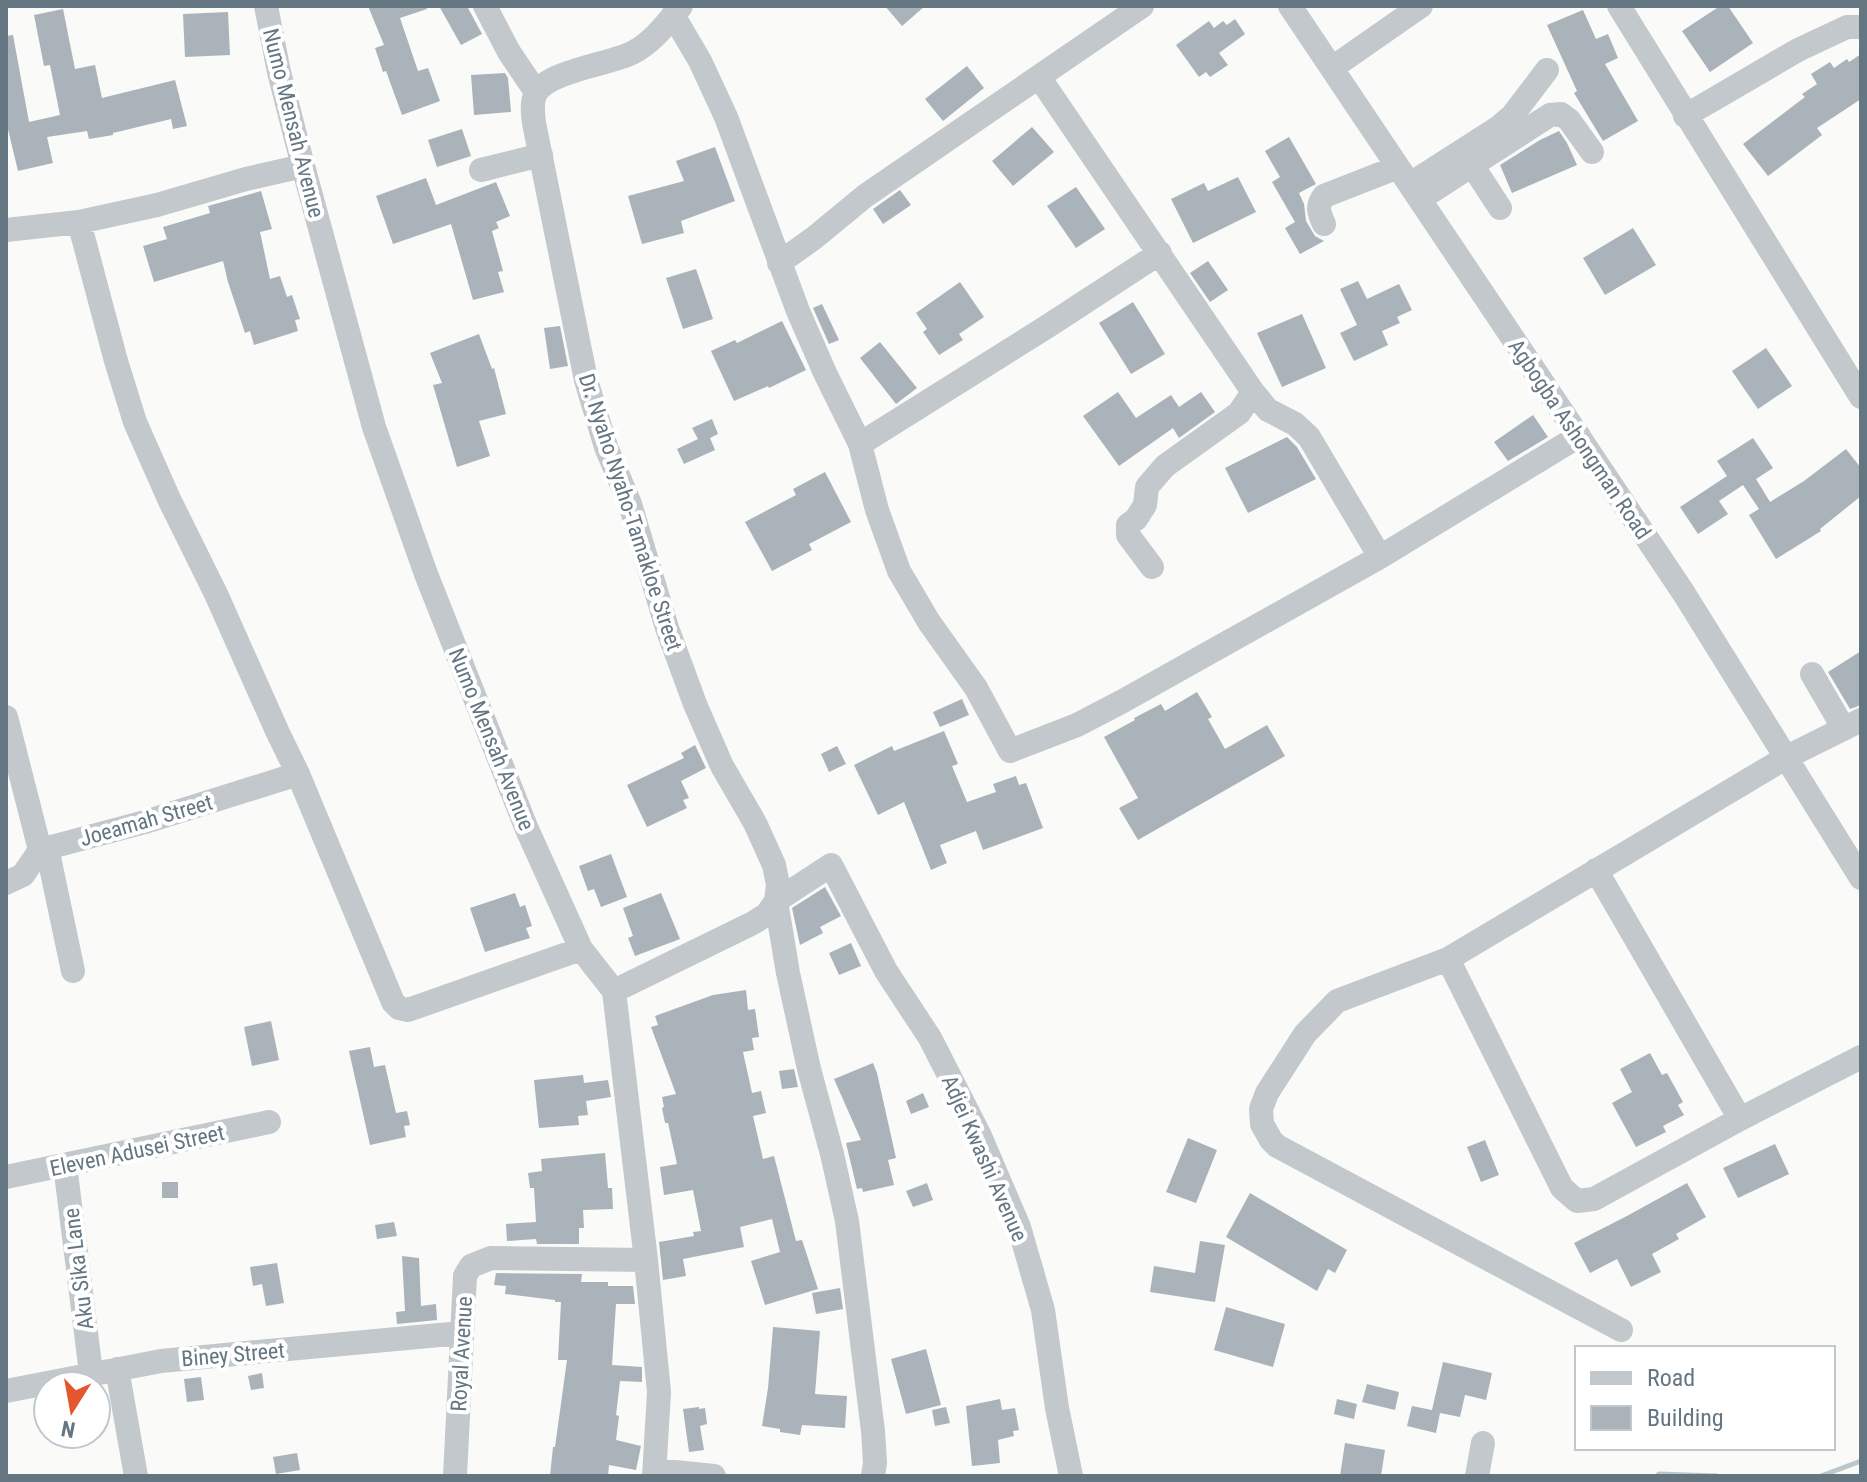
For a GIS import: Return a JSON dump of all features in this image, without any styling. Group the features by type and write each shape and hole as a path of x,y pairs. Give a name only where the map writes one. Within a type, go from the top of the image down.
{"street":[{"name":"Numo Mensah Avenue","path":"266,6 303,166 374,427 426,574 526,827 581,949 614,991"},
{"path":"485,6 509,52 536,92 548,82 629,54 651,41 677,10 726,117 779,263 825,373 860,444 877,510 899,571 929,622 976,688 1010,751 1077,725 1380,557 1579,436"},
{"path":"779,263 865,196 1142,6"},
{"name":"Agbogba Ashongman Road","path":"1290,6 1683,592 1857,861"},
{"path":"1332,68 1421,6"},
{"path":"1619,6 1861,397"},
{"path":"1685,116 1798,50 1847,27 1861,27"},
{"path":"1409,183 1506,121 1547,70"},
{"path":"1039,77 1253,392 1268,410 1295,424 1309,437 1380,557"},
{"name":"Dr. Nyaho Nyaho-Tamakloe Street","path":"536,92 533,114 541,155 586,380 606,447 630,504 667,628 695,704 722,766 755,823 774,865 778,885 776,901 794,1001 847,1221 873,1431 873,1476"},
{"path":"1324,224 1318,207 1324,196 1409,183 1472,165 1550,115 1563,115 1569,120 1592,152"},
{"path":"481,170 541,155"},
{"path":"1472,165 1500,208"},
{"path":"6,230 79,222 157,205 236,181 303,166"},
{"path":"79,222 135,422 298,774 393,1002 399,1008 408,1010 581,949"},
{"path":"860,444 1160,253"},
{"path":"1152,567 1127,530 1145,505 1147,487 1165,466 1239,413 1253,392"},
{"path":"1621,1330 1277,1146 1262,1124 1261,1109 1267,1093 1305,1034 1337,1001 1448,959 1787,757 1852,724 1812,674"},
{"path":"6,717 44,849 73,971"},
{"name":"Joeamah Street","path":"44,849 145,822 298,774"},
{"path":"6,883 23,875 44,849"},
{"name":"Adjei Kwashi Avenue","path":"776,901 831,865 886,971 930,1038 980,1136 1019,1227 1043,1310 1057,1408 1071,1476"},
{"path":"1596,870 1740,1119"},
{"path":"714,1476 654,1473 659,1392 614,991 753,923 767,914 776,901"},
{"path":"1448,959 1562,1188 1577,1201 1594,1199 1861,1057"},
{"name":"Eleven Adusei Street","path":"6,1177 269,1122"},
{"name":"Aku Sika Lane","path":"65,1165 91,1370"},
{"name":"Royal Avenue","path":"455,1476 465,1276 471,1266 491,1258 646,1260"},
{"name":"Biney Street","path":"110,1370 161,1361 461,1333"},
{"path":"117,1369 136,1476"},
{"name":"Biney Street","path":"6,1391 32,1385"},
{"path":"1477,1476 1483,1443"}],"building":[{"path":"368,6 426,6 427,9 400,18 418,71 428,68 440,101 402,115 375,48 384,45"},
{"path":"439,6 467,6 482,34 461,45"},
{"path":"885,6 925,6 902,26"},
{"path":"1720,6 1728,6 1753,43 1710,72 1682,31"},
{"path":"63,9 75,69 95,65 102,98 175,80 187,126 173,129 171,119 89,139 87,131 47,137 53,163 18,171 6,121 6,36 13,35 29,122 60,115 50,65 44,66 34,15"},
{"path":"1583,10 1596,39 1608,34 1618,58 1605,64 1638,121 1603,141 1574,93 1577,91 1547,25"},
{"path":"228,12 230,55 185,57 183,14"},
{"path":"1235,19 1245,34 1219,53 1228,65 1210,77 1206,72 1199,77 1176,45 1209,21 1214,28 1223,21 1227,25"},
{"path":"1861,54 1861,99 1817,128 1822,135 1768,176 1743,144 1805,97 1802,94 1817,84 1811,74 1830,62 1834,68"},
{"path":"967,66 984,88 943,121 925,99"},
{"path":"505,73 511,112 474,115 471,75"},
{"path":"1032,127 1054,152 1013,186 992,161"},
{"path":"462,129 471,156 437,167 428,140"},
{"path":"1559,131 1577,165 1512,193 1500,165"},
{"path":"1289,137 1316,184 1299,193 1306,221 1315,236 1324,241 1300,254 1285,228 1295,222 1272,182 1280,177 1265,151"},
{"path":"715,147 735,201 681,221 684,233 642,244 628,196 684,181 676,161"},
{"path":"1238,177 1256,212 1193,243 1171,199 1204,183 1208,191"},
{"path":"426,178 436,205 496,182 510,216 496,222 499,228 492,231 503,271 498,272 504,292 473,300 451,224 393,244 376,196"},
{"path":"1076,187 1105,229 1076,248 1047,206"},
{"path":"900,190 911,205 883,224 873,209"},
{"path":"261,191 272,229 260,232 270,279 280,276 287,297 292,295 300,319 295,320 298,331 254,345 250,331 245,333 223,261 154,282 143,246 167,239 163,227 210,213 208,206"},
{"path":"1633,228 1656,265 1605,295 1583,258"},
{"path":"1208,261 1228,290 1210,302 1190,273"},
{"path":"696,269 713,319 683,329 666,278"},
{"path":"1358,281 1367,299 1399,284 1412,310 1397,317 1400,323 1382,331 1388,345 1354,361 1340,333 1357,325 1340,289"},
{"path":"960,282 984,317 959,334 963,340 939,355 923,332 927,329 916,313"},
{"path":"1133,302 1165,354 1131,374 1099,323"},
{"path":"822,304 839,340 829,344 813,308"},
{"path":"1302,314 1326,368 1282,387 1257,333"},
{"path":"782,321 806,370 734,401 711,351 735,340 737,343"},
{"path":"560,326 568,366 550,369 544,328"},
{"path":"479,334 494,368 506,414 479,421 490,456 457,467 433,385 442,383 430,353"},
{"path":"880,342 917,388 896,404 860,358"},
{"path":"1766,348 1792,386 1758,409 1732,371"},
{"path":"1118,392 1136,418 1171,395 1179,407 1201,392 1215,412 1179,438 1173,428 1119,466 1083,416"},
{"path":"1533,415 1548,437 1508,461 1494,442"},
{"path":"712,419 718,434 710,438 715,450 684,464 677,449 698,439 692,428"},
{"path":"1287,437 1297,447 1316,479 1248,513 1225,468"},
{"path":"1753,438 1773,468 1756,479 1770,502 1846,449 1861,468 1861,496 1821,531 1776,559 1749,515 1759,509 1743,485 1719,501 1728,514 1698,534 1680,507 1727,476 1717,461"},
{"path":"825,472 851,522 809,544 812,550 772,571 745,522 796,495 793,489"},
{"path":"1861,651 1861,705 1850,709 1828,672"},
{"path":"1197,692 1212,717 1208,719 1225,749 1267,725 1285,756 1138,840 1119,808 1138,798 1104,737 1161,704 1165,711"},
{"path":"962,699 969,715 940,727 933,712"},
{"path":"944,731 958,764 952,766 967,802 996,792 993,784 1016,776 1019,785 1026,783 1043,828 983,850 976,831 940,845 947,863 931,870 904,802 878,815 854,765 892,746 894,751"},
{"path":"695,745 706,768 681,781 689,798 683,800 687,808 647,827 627,785 684,758 681,753"},
{"path":"837,746 846,764 829,772 821,754"},
{"path":"611,854 627,897 601,907 594,889 588,891 579,866"},
{"path":"825,887 841,916 820,927 823,933 800,945 792,908"},
{"path":"515,893 520,907 525,905 532,926 526,928 530,938 485,952 470,908"},
{"path":"661,893 680,939 635,956 628,938 633,936 623,908"},
{"path":"851,943 861,966 839,975 829,953"},
{"path":"746,990 748,1010 755,1009 759,1037 752,1038 754,1050 743,1052 752,1093 761,1091 766,1113 753,1116 763,1159 774,1156 796,1241 802,1240 818,1289 765,1305 751,1261 780,1252 772,1219 740,1227 744,1247 683,1259 686,1276 663,1280 659,1242 694,1236 693,1232 701,1231 693,1190 664,1195 660,1167 677,1164 668,1123 665,1123 662,1097 676,1094 651,1027 658,1025 655,1016 713,995"},
{"path":"271,1021 279,1060 252,1066 244,1027"},
{"path":"370,1047 374,1067 385,1065 396,1113 407,1111 410,1125 404,1126 406,1137 370,1145 349,1051"},
{"path":"1650,1053 1662,1075 1667,1073 1683,1102 1678,1105 1684,1115 1663,1126 1666,1132 1636,1147 1612,1103 1632,1092 1620,1069"},
{"path":"873,1063 896,1158 888,1160 894,1185 863,1192 862,1188 857,1189 846,1143 861,1140 834,1079"},
{"path":"794,1069 798,1087 782,1089 779,1071"},
{"path":"583,1075 584,1083 608,1080 611,1097 586,1101 588,1115 578,1116 579,1125 539,1128 534,1080"},
{"path":"923,1093 929,1107 911,1114 906,1101"},
{"path":"1188,1138 1217,1150 1196,1203 1166,1192"},
{"path":"1485,1140 1499,1175 1481,1182 1467,1147"},
{"path":"1775,1144 1789,1174 1738,1198 1723,1168"},
{"path":"605,1153 613,1209 583,1210 584,1228 579,1228 579,1244 537,1244 536,1239 507,1241 506,1224 536,1222 534,1188 530,1188 528,1173 542,1171 541,1159"},
{"path":"162,1182 178,1182 178,1198 162,1198"},
{"path":"927,1183 933,1200 913,1207 906,1191"},
{"path":"1687,1183 1706,1217 1676,1234 1679,1239 1652,1254 1661,1272 1631,1287 1617,1259 1590,1273 1574,1243"},
{"path":"1250,1193 1347,1250 1335,1273 1328,1269 1317,1291 1226,1237"},
{"path":"394,1222 397,1236 377,1239 375,1225"},
{"path":"1200,1241 1225,1245 1215,1302 1150,1292 1154,1266 1195,1273"},
{"path":"402,1256 419,1258 421,1306 436,1304 437,1320 397,1324 396,1312 405,1311"},
{"path":"277,1263 284,1303 266,1306 262,1284 253,1286 250,1267"},
{"path":"496,1273 582,1274 581,1282 633,1286 635,1304 616,1304 612,1365 642,1367 642,1382 620,1381 616,1415 619,1416 616,1440 641,1446 636,1470 609,1465 608,1476 550,1476 567,1360 558,1360 561,1302 505,1294 506,1286 494,1285"},
{"path":"840,1288 843,1309 816,1314 812,1293"},
{"path":"1226,1307 1285,1324 1273,1367 1214,1350"},
{"path":"773,1327 820,1331 815,1394 847,1396 845,1428 802,1425 800,1435 762,1426"},
{"path":"926,1349 941,1405 906,1414 891,1359"},
{"path":"1443,1362 1492,1373 1486,1400 1465,1395 1460,1417 1440,1413 1436,1433 1407,1426 1412,1406 1432,1410"},
{"path":"262,1373 264,1388 251,1390 248,1376"},
{"path":"201,1377 204,1400 187,1402 184,1379"},
{"path":"1367,1384 1399,1392 1395,1410 1362,1402"},
{"path":"1000,1399 1002,1410 1015,1408 1019,1430 1013,1431 1014,1436 998,1440 1000,1463 972,1466 966,1406"},
{"path":"1337,1399 1357,1404 1354,1419 1334,1414"},
{"path":"946,1407 950,1423 935,1426 932,1410"},
{"path":"705,1408 707,1424 700,1426 704,1450 689,1452 683,1409"},
{"path":"1345,1443 1385,1450 1381,1476 1340,1476"},
{"path":"297,1453 300,1470 276,1474 273,1457"}],"waterway":[{"path":"1821,1476 1861,1461"},
{"path":"1657,1476 1717,1476"}]}
